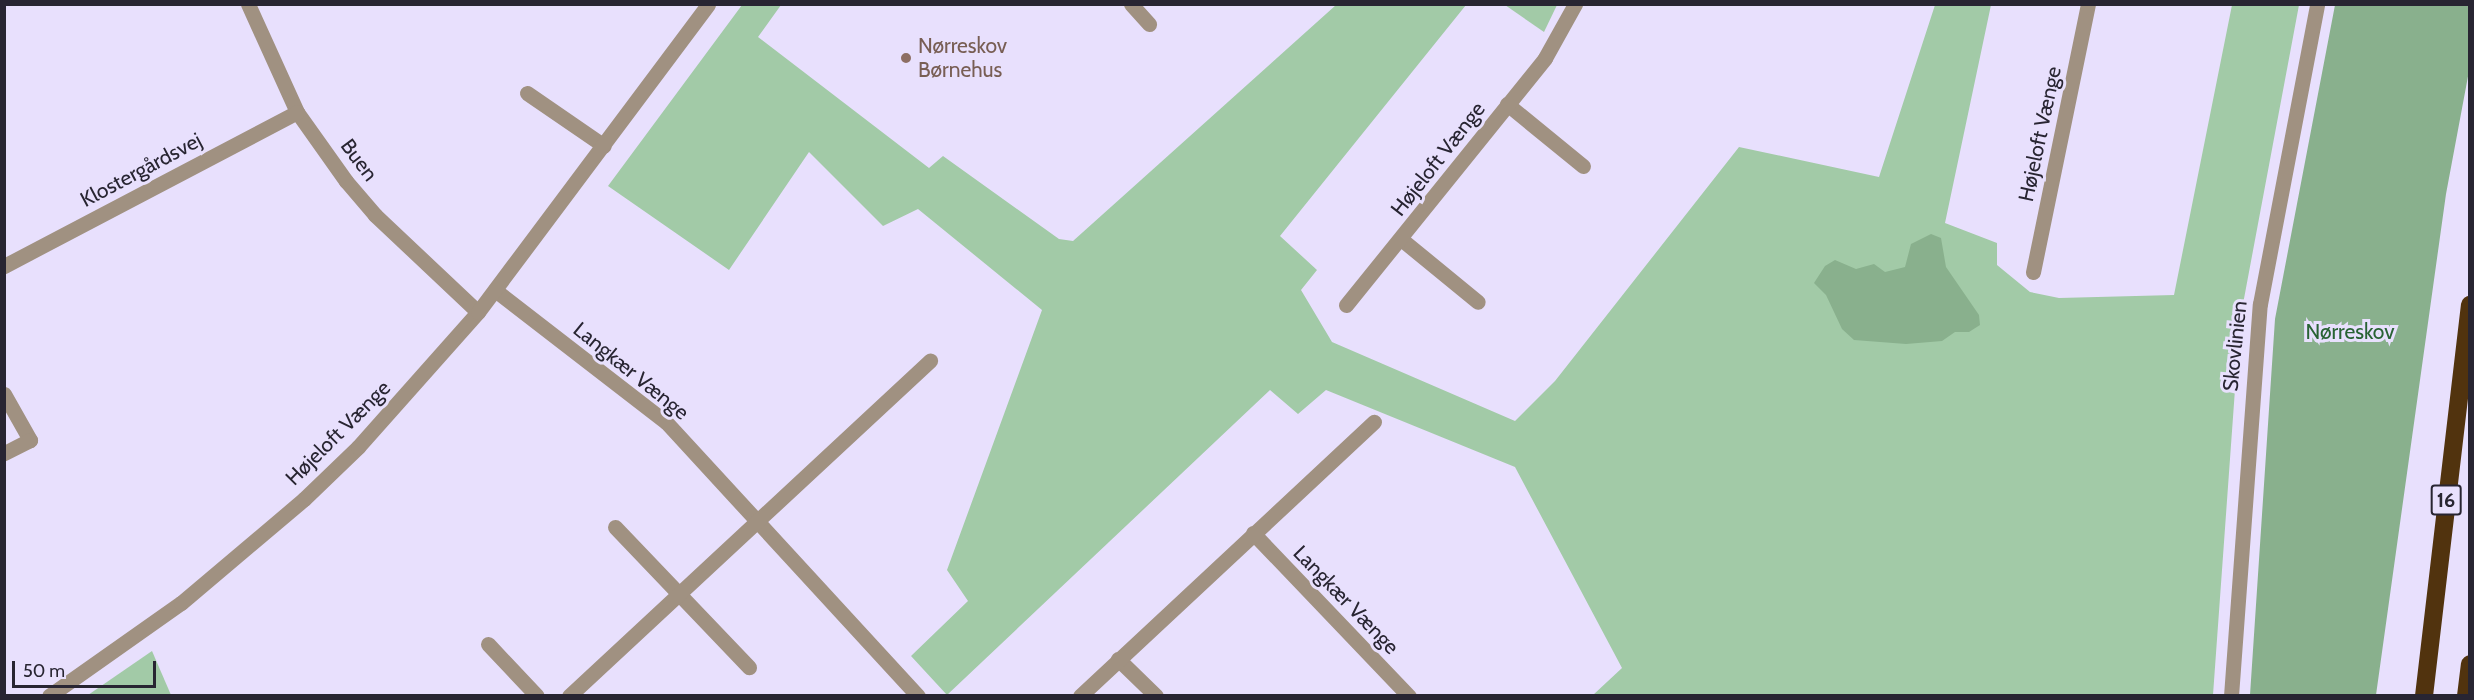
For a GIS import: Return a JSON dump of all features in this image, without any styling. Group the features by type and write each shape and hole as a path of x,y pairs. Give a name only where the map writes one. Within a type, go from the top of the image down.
{"highway":[{"name":"16","path":"2424,696 2469,305"},
{"path":"2466,696 2469,664"}],"street":[{"name":"Buen","path":"248,4 297,112 375,215 478,312"},
{"name":"Højeloft Vænge","path":"49,696 181,603 304,499 396,406 478,312 708,4"},
{"path":"1131,4 1149,24"},
{"name":"Højeloft Vænge","path":"1347,305 1545,58 1575,4"},
{"name":"Højeloft Vænge","path":"2033,272 2088,4"},
{"name":"Skovlinien","path":"2231,696 2260,304 2317,4"},
{"path":"527,93 604,146"},
{"name":"Højeloft Vænge","path":"1507,104 1583,166"},
{"name":"Klostergårdsvej","path":"4,266 297,112"},
{"name":"Højeloft Vænge","path":"1401,239 1478,302"},
{"name":"Langkær Vænge","path":"495,290 666,422 918,696"},
{"path":"569,696 930,360"},
{"path":"4,394 30,440 4,453"},
{"path":"1080,696 1374,422"},
{"path":"615,527 749,667"},
{"name":"Langkær Vænge","path":"1253,533 1409,696"},
{"path":"488,644 537,696"},
{"path":"1118,659 1156,696"}],"green space":[{"path":"742,5 781,5 758,37 929,168 943,156 1059,239 1073,241 1336,5 1466,5 1280,236 1317,270 1301,290 1332,342 1515,421 1555,381 1739,147 1879,177 1935,5 1991,5 1945,223 1997,243 1997,265 2030,292 2059,298 2174,295 2232,5 2299,5 2240,320 2213,695 1593,695 1622,668 1515,467 1326,390 1298,414 1270,390 947,695 911,656 968,601 947,570 1042,310 918,209 883,226 809,152 729,270 608,186"},
{"path":"1505,5 1557,5 1544,32"},
{"name":"Nørreskov","path":"2335,5 2469,5 2469,71 2446,194 2376,695 2250,695 2275,319"},
{"path":"1931,234 1941,238 1946,267 1979,315 1980,325 1969,332 1955,332 1942,341 1906,344 1854,340 1842,329 1826,295 1814,283 1825,266 1835,260 1856,269 1874,264 1885,272 1905,267 1911,244"},
{"path":"152,651 171,695 88,695"}],"place":[{"name":"Nørreskov Børnehus","path":"906,58"}]}
